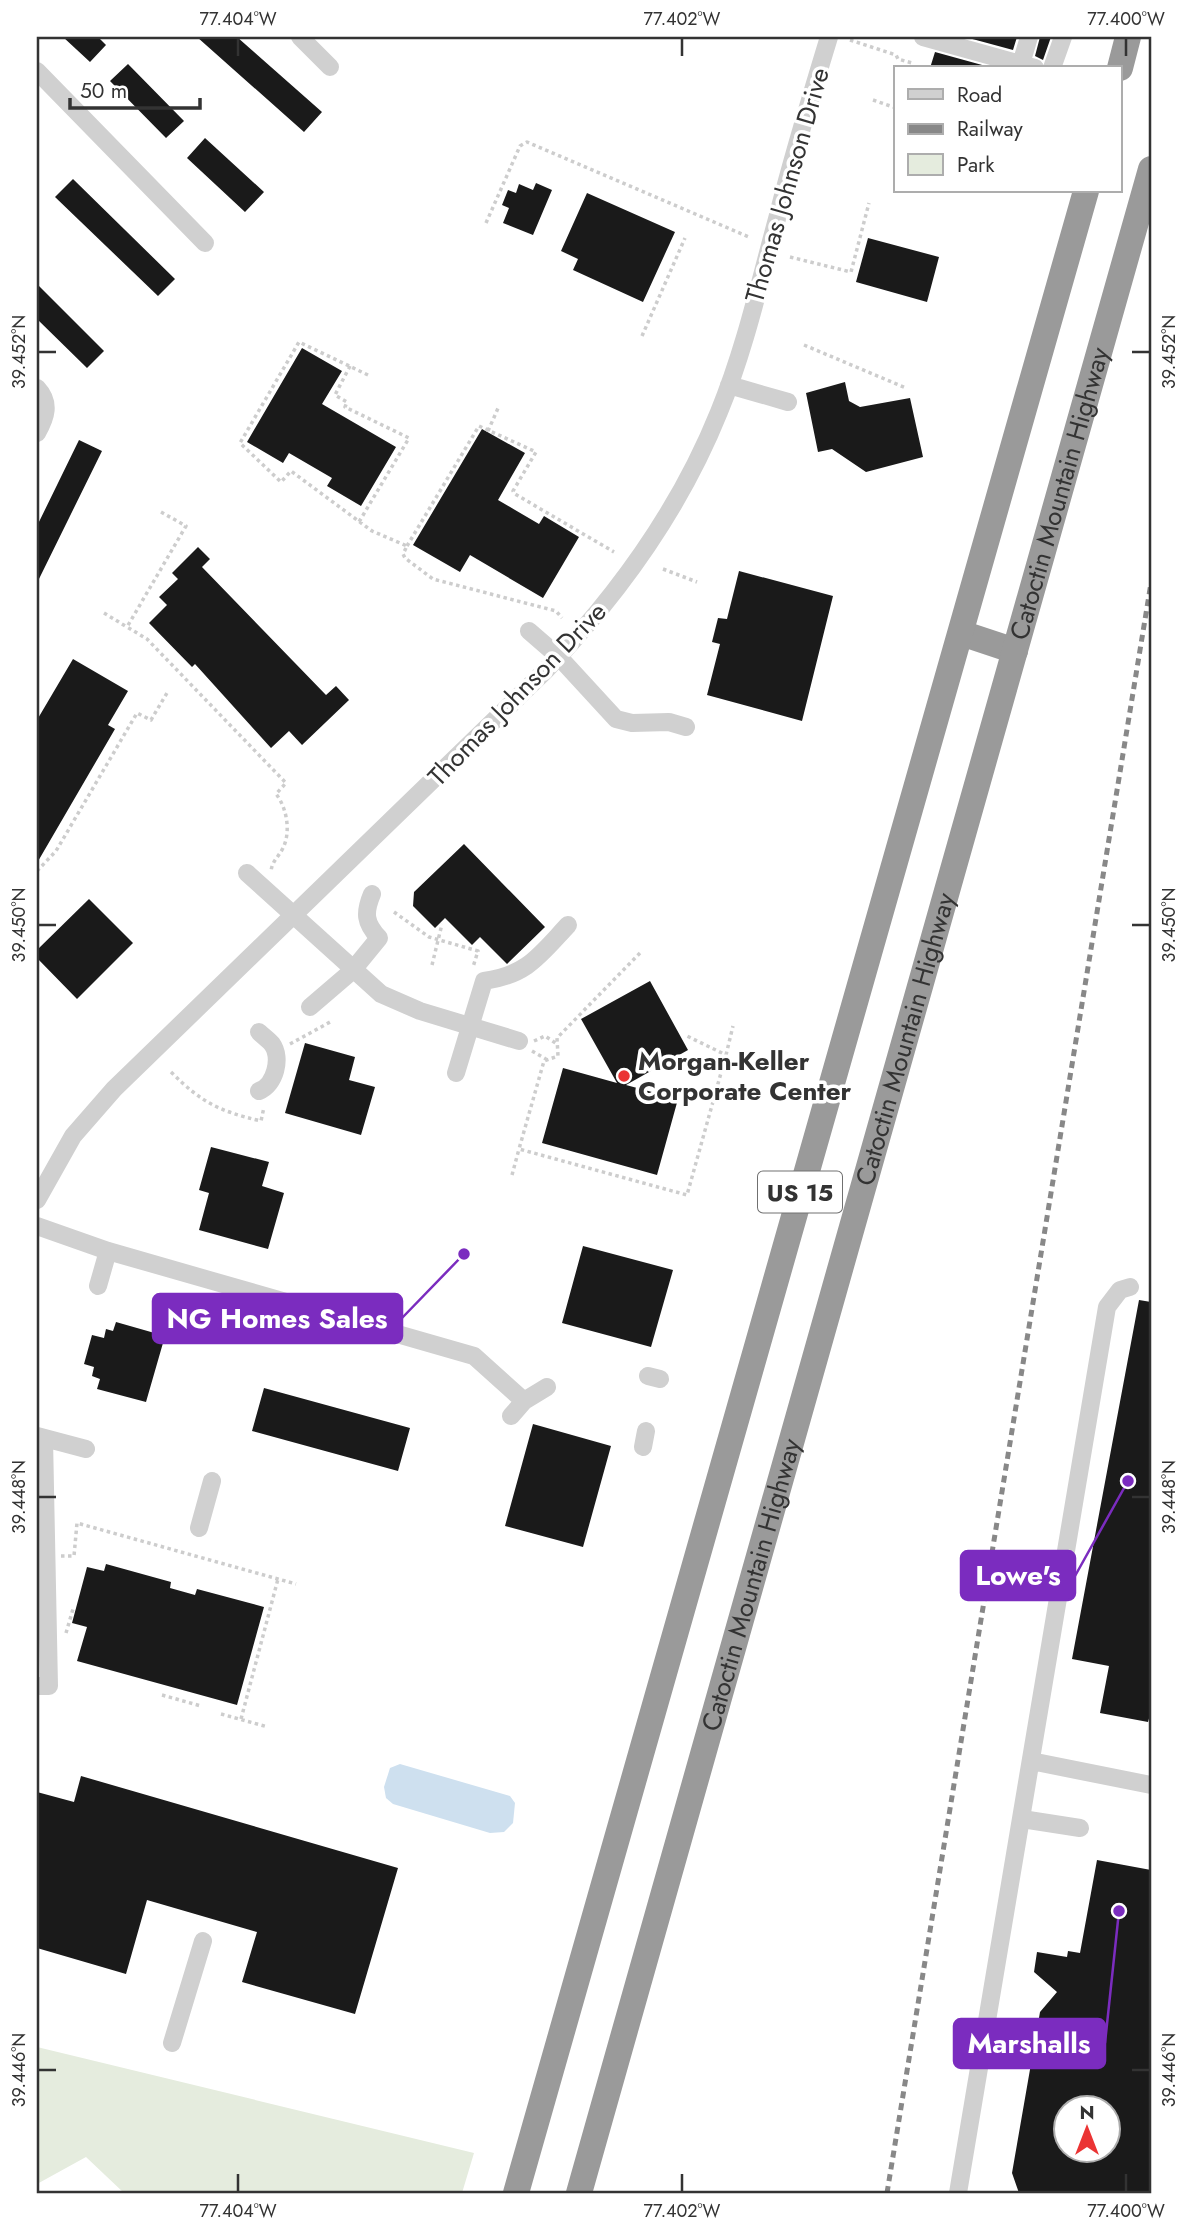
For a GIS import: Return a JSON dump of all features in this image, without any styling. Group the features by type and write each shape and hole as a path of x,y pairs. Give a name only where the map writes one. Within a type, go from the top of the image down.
{"highway":[{"path":"1121,66 1128,37"},
{"name":"Catoctin Mountain Highway","path":"579,2193 1151,169"},
{"name":"US 15","path":"516,2193 1086,192"},
{"path":"961,633 1015,651"},
{"path":"594,2193 598,2129"}],"street":[{"path":"300,37 330,67"},
{"name":"Thomas Johnson Drive","path":"37,1200 58,1158 90,1115 146,1056 559,657 607,604 660,527 707,440 729,385 829,37"},
{"path":"925,37 976,44 1028,66 1029,37"},
{"path":"1053,66 1063,37"},
{"path":"37,71 205,243"},
{"path":"729,385 788,402"},
{"path":"37,388 45,396 47,417 37,433"},
{"path":"529,631 559,657 616,719 632,723 669,722 686,727"},
{"path":"247,873 352,971 381,994 420,1011 519,1041"},
{"path":"310,1007 352,971 379,938 365,918 372,894"},
{"path":"456,1073 470,1026 476,979 507,978 529,967 568,925"},
{"path":"259,1032 273,1045 276,1054 273,1080 267,1088 259,1091"},
{"path":"37,1227 108,1251 474,1356 524,1401"},
{"path":"99,1286 108,1251"},
{"path":"958,2193 1107,1307 1120,1290 1130,1287"},
{"path":"511,1416 524,1401 547,1387"},
{"path":"37,1686 49,1686 40,1437 86,1448"},
{"path":"200,1528 212,1481"},
{"path":"1031,1761 1151,1785"},
{"path":"1022,1819 1080,1828"},
{"path":"172,2043 203,1941"}],"path":[{"path":"850,40 896,55 898,59 912,63 911,66"},
{"path":"873,100 894,106"},
{"path":"486,223 520,146 527,142 748,237"},
{"path":"790,257 851,272 869,203"},
{"path":"642,336 685,238"},
{"path":"368,375 299,342 240,443 281,482 291,471 372,531 407,546"},
{"path":"804,345 906,388"},
{"path":"350,366 335,395 347,402 345,407 409,438 359,522"},
{"path":"488,431 499,406"},
{"path":"562,618 556,611 433,579 403,554 479,426 536,452 513,491 515,494 614,552"},
{"path":"127,627 186,526 161,512"},
{"path":"663,569 697,582"},
{"path":"104,613 147,639 286,783 276,794 285,811 286,833 282,849 272,863 272,880"},
{"path":"37,871 56,851 137,713 151,720 167,693"},
{"path":"394,912 418,931 439,941 478,951 476,979"},
{"path":"432,965 442,924"},
{"path":"512,1175 544,1061 558,1056 557,1038 640,953"},
{"path":"519,1149 687,1195 733,1026"},
{"path":"549,1060 533,1053 534,1041 545,1036 557,1044"},
{"path":"687,1036 726,1055"},
{"path":"59,1556 74,1556 77,1523 296,1584"},
{"path":"240,1719 278,1579"},
{"path":"61,1623 62,1634 66,1635 73,1609"},
{"path":"162,1695 201,1706"},
{"path":"221,1714 268,1727"}],"green space":[{"path":"37,2047 474,2153 462,2193 124,2193 86,2157 37,2184"}],"water":[{"path":"400,1764 510,1796 515,1803 513,1823 504,1832 490,1833 393,1804 386,1798 384,1787 390,1768"}],"building":[{"path":"63,37 98,37 106,45 90,62"},
{"path":"197,37 237,37 322,112 304,132"},
{"path":"965,37 1017,37 1013,50"},
{"path":"1040,37 1051,37 1043,60 1035,56"},
{"path":"935,52 986,66 931,66"},
{"path":"128,64 184,121 166,138 110,81"},
{"path":"205,138 264,192 245,212 187,158"},
{"path":"73,179 175,279 158,296 55,197"},
{"path":"536,183 552,190 533,235 503,223 509,208 502,205 508,190 516,193 519,184 533,190"},
{"path":"587,193 675,232 643,302 573,270 578,259 561,251"},
{"path":"868,238 939,257 927,302 856,282"},
{"path":"37,284 104,351 87,368 37,319"},
{"path":"302,348 342,371 322,404 396,447 361,506 327,486 332,478 289,453 283,463 247,442"},
{"path":"845,382 849,401 860,407 910,398 923,457 866,472 832,449 818,452 806,393"},
{"path":"482,429 525,453 498,500 539,524 544,516 579,537 543,598 470,555 460,572 413,545"},
{"path":"79,440 102,451 37,583 37,526"},
{"path":"198,547 210,559 202,567 326,695 336,686 349,700 302,745 289,731 271,748 195,664 192,667 149,623 167,605 159,597 178,579 172,573"},
{"path":"739,571 833,596 802,721 707,695 720,644 712,642 718,618 727,619"},
{"path":"73,659 128,691 108,725 115,729 37,863 37,720"},
{"path":"464,844 545,927 507,964 480,937 472,945 445,918 435,928 413,906 414,892"},
{"path":"89,899 133,943 77,999 37,958 37,950"},
{"name":"Morgan-Keller Corporate Center","path":"650,981 688,1050 626,1085 678,1099 657,1175 542,1143 563,1068 617,1083 581,1019"},
{"path":"305,1043 355,1057 349,1080 375,1087 361,1135 285,1113"},
{"path":"211,1147 269,1162 262,1186 284,1193 268,1249 199,1230 209,1193 199,1190"},
{"path":"583,1246 673,1270 651,1347 562,1323"},
{"path":"1139,1300 1151,1302 1151,1711 1148,1722 1100,1713 1109,1666 1072,1659"},
{"path":"116,1322 165,1336 146,1402 97,1389 100,1379 92,1376 94,1367 84,1364 92,1335 104,1338 106,1329 113,1331"},
{"path":"264,1388 410,1428 398,1471 252,1431"},
{"path":"533,1424 611,1446 583,1547 505,1526"},
{"path":"106,1564 171,1582 170,1588 195,1595 197,1589 264,1607 237,1705 77,1661 87,1627 72,1623 87,1567 104,1571"},
{"path":"81,1776 398,1868 355,2014 242,1982 257,1932 147,1900 126,1974 37,1948 37,1792 74,1802"},
{"path":"1097,1860 1151,1870 1151,2193 1019,2193 1012,2173 1040,2012 1057,1992 1034,1972 1037,1952 1067,1957 1068,1951 1080,1953"}],"railway":[{"path":"887,2193 1151,583"}],"place":[{"name":"Morgan-Keller Corporate Center","path":"624,1076"},
{"name":"NG Homes Sales","path":"464,1254"},
{"name":"Lowe's","path":"1128,1481"},
{"name":"Marshalls","path":"1119,1911"}]}
